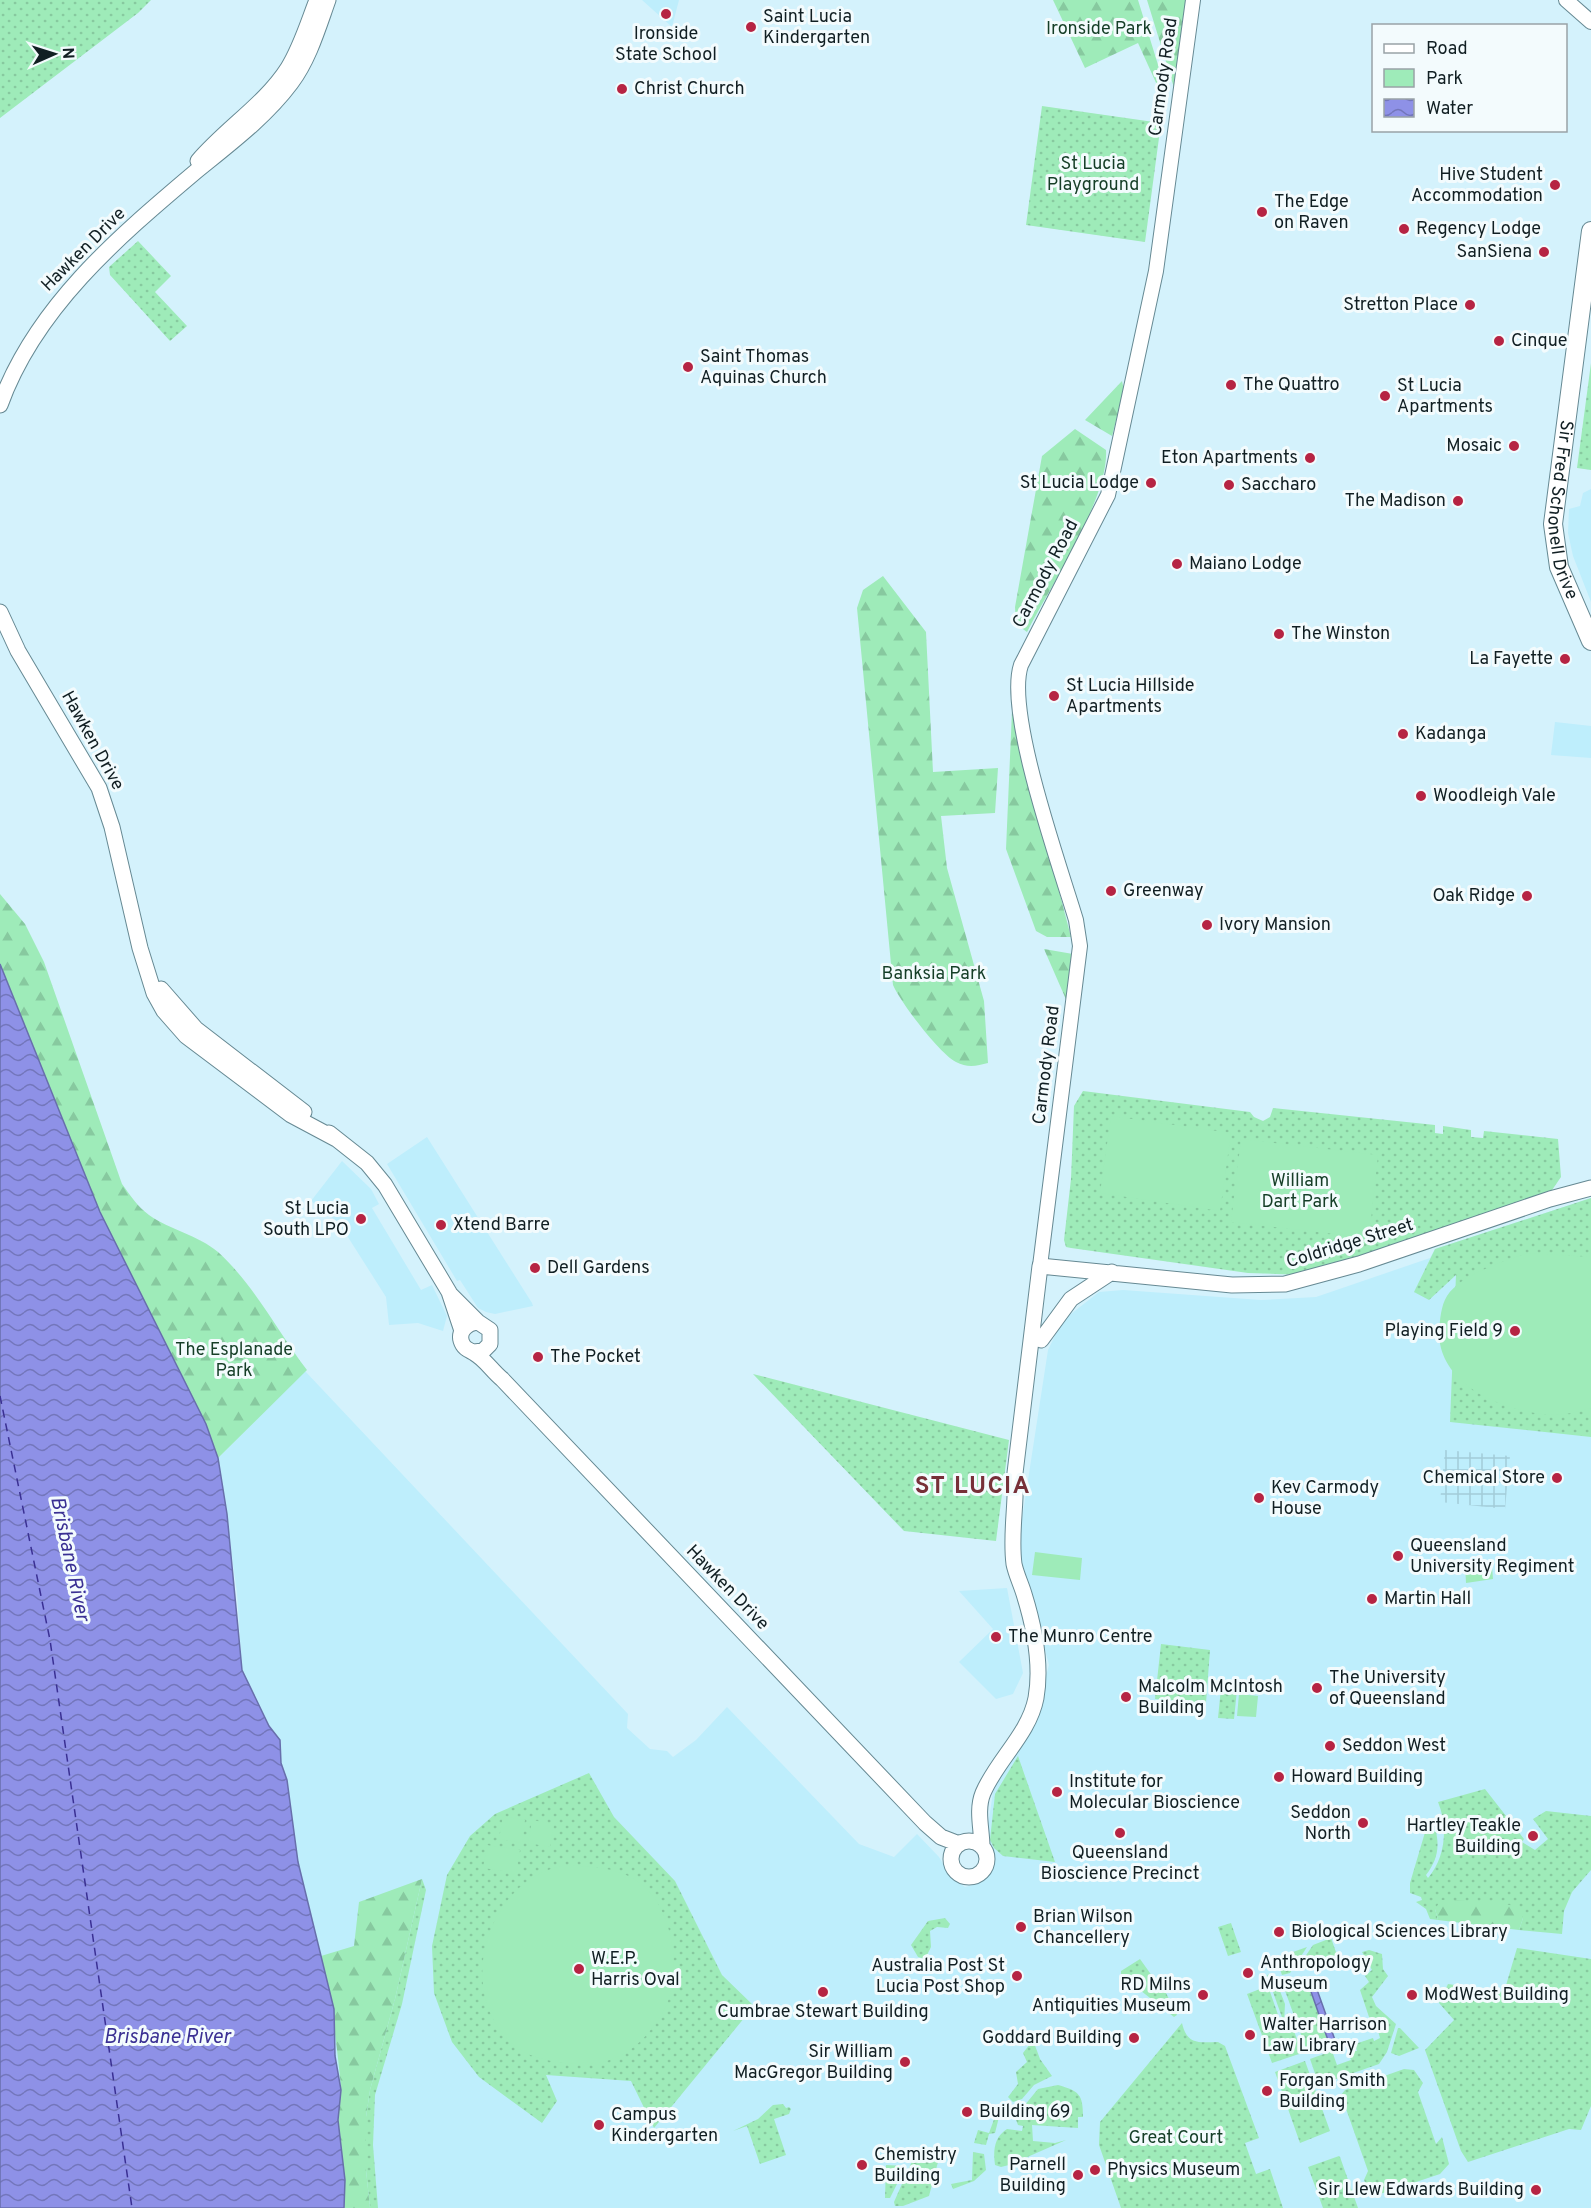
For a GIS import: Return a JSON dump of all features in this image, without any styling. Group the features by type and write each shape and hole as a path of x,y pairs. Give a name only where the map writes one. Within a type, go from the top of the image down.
{"main road":[{"name":"Hawken Drive","path":"171,193 214,142 273,88 288,69 299,48 317,0"},
{"name":"Hawken Drive","path":"0,405 17,364 51,311 93,265 171,193 221,151 291,84 308,55 328,0"},
{"name":"Sir Fred Schonell Drive","path":"1591,231 1553,524 1559,567 1591,641"},
{"name":"Hawken Drive","path":"0,612 18,651 99,788 112,827 134,924 147,967 172,1004 196,1029 367,1163 382,1180 449,1292 462,1331 463,1344 502,1379 925,1823 959,1848"},
{"name":"Coldridge Street","path":"1045,1267 1252,1286 1300,1282 1550,1199 1591,1188"},
{"name":"Carmody Road","path":"981,1847 979,1816 983,1793 1033,1708 1037,1685 1037,1657 1025,1597 1015,1567 1012,1538 1041,1340 1045,1267"},
{"name":"Carmody Road","path":"1017,1495 1015,1473 1045,1267"},
{"path":"1041,1340 1052,1321 1071,1299 1112,1272"},
{"name":"Hawken Drive","path":"449,1292 478,1322 490,1330 490,1344 502,1379"},
{"path":"462,1331 468,1324 478,1322"},
{"path":"474,1353 483,1351 490,1344"},
{"name":"Carmody Road","path":"959,1848 979,1816"},
{"path":"981,1847 986,1855 986,1865 976,1875 960,1875 953,1868 959,1848 981,1847"}],"street":[{"name":"Carmody Road","path":"1045,1267 1057,1188 1054,1165 1080,946 1076,920 1027,748 1016,683 1021,665 1108,495 1156,271 1194,0"},
{"path":"1566,0 1589,19"}],"shaded area":[{"name":"Ironside State School","path":"642,0 679,0 672,27"},
{"path":"1591,489 1591,602 1573,556 1568,533 1569,509 1580,506 1583,493"},
{"path":"1555,722 1591,726 1591,758 1551,755"},
{"path":"427,1137 533,1306 495,1314 486,1312 478,1308 460,1280 457,1281 387,1164"},
{"path":"342,1161 371,1189 379,1204 372,1208 421,1290 432,1285 447,1316 443,1331 418,1323 389,1325 386,1297 339,1223 311,1201"},
{"name":"The University of Queensland","path":"1591,1198 1591,2208 344,2208 345,2180 338,2120 341,2090 335,2056 334,2009 298,1862 287,1780 281,1763 280,1740 269,1726 242,1670 237,1593 218,1458 305,1371 628,1714 627,1728 650,1749 667,1751 673,1757 696,1740 727,1707 859,1844 894,1857 917,1834 939,1857 951,1877 965,1887 977,1884 992,1871 993,1852 986,1839 993,1792 1037,1709 1049,1665 1020,1554 1020,1532 1048,1350 1062,1321 1099,1292 1123,1290 1261,1300 1316,1297 1430,1258 1435,1249"},
{"path":"1445,1450 1510,1456 1505,1509 1440,1502"},
{"path":"1007,1588 1023,1673 1013,1694 996,1699 959,1662 993,1629 959,1591"}],"green space":[{"path":"0,0 151,0 138,13 0,118"},
{"name":"Ironside Park","path":"1053,0 1138,0 1167,94 1162,96 1138,43 1085,68"},
{"path":"1147,0 1187,0 1175,91"},
{"name":"St Lucia Playground","path":"1042,106 1161,123 1145,242 1026,225"},
{"path":"138,241 171,276 155,292 187,326 170,341 110,275 109,267"},
{"path":"1591,363 1591,470 1577,468"},
{"path":"1122,381 1124,390 1112,436 1085,420"},
{"path":"1075,429 1106,450 1104,470 1088,517 1027,632 1016,624 1015,607 1042,456"},
{"name":"Banksia Park","path":"883,576 926,632 933,772 998,768 995,813 941,816 947,868 984,1001 988,1063 980,1065 964,1065 956,1062 940,1049 921,1027 893,985 857,608 863,590"},
{"path":"1012,711 1071,937 1047,937 1036,931 1006,849"},
{"name":"The Esplanade Park","path":"0,894 25,924 44,962 122,1184 137,1204 149,1215 210,1246 231,1265 255,1294 307,1370 218,1458 206,1424 100,1212 0,964"},
{"path":"1044,949 1073,954 1068,1004"},
{"name":"William Dart Park","path":"1083,1091 1250,1112 1254,1117 1263,1121 1270,1117 1273,1108 1435,1125 1435,1133 1443,1134 1443,1126 1471,1130 1471,1137 1483,1138 1484,1131 1558,1139 1561,1177 1550,1193 1303,1275 1248,1273 1071,1248 1066,1247 1064,1240 1071,1179 1074,1106"},
{"path":"1111,1116 1231,1133 1220,1211 1100,1193"},
{"path":"1241,1139 1378,1155 1369,1238 1231,1222"},
{"name":"Playing Field 9","path":"1591,1198 1591,1437 1450,1422 1456,1275 1429,1300 1414,1292 1435,1249"},
{"name":"Playing Field 9","path":"1528,1253 1591,1257 1591,1408 1555,1415 1517,1409 1497,1402 1463,1382 1450,1367 1442,1351 1439,1331 1441,1313 1447,1296 1454,1288 1484,1269"},
{"path":"753,1374 1009,1440 996,1541 904,1531"},
{"path":"1035,1552 1082,1558 1080,1580 1032,1575"},
{"path":"1485,1563 1485,1566 1492,1566 1493,1579 1466,1583 1465,1564"},
{"path":"1161,1644 1210,1650 1206,1703 1155,1699"},
{"path":"1221,1688 1237,1690 1234,1719 1218,1718"},
{"path":"1239,1694 1258,1696 1256,1717 1237,1716"},
{"path":"1018,1756 1055,1862 1003,1856 994,1848 990,1840 995,1794"},
{"path":"589,1773 614,1817 675,1881 722,1975 754,2006 654,2128 631,2081 546,2075 557,2101 542,2123 479,2077 452,2042 434,1993 432,1946 447,1875 470,1836 495,1814"},
{"path":"1485,1789 1524,1839 1522,1842 1535,1850 1548,1839 1533,1819 1546,1811 1591,1816 1591,1870 1572,1892 1564,1911 1562,1934 1519,1930 1523,1918 1435,1909 1438,1920 1430,1919 1426,1909 1416,1902 1422,1900 1421,1897 1410,1893 1410,1883 1426,1829 1436,1832 1438,1844 1435,1860 1426,1875 1428,1878 1439,1861 1444,1831 1438,1802"},
{"path":"503,1816 525,1820 522,1843 499,1839"},
{"path":"532,1820 554,1824 550,1847 528,1843"},
{"path":"487,1845 520,1850 516,1873 483,1868"},
{"name":"W.E.P. Harris Oval","path":"568,1865 610,1870 634,1879 647,1889 666,1920 674,1958 670,1995 657,2022 640,2041 620,2056 596,2063 554,2062 525,2053 517,2048 493,2019 484,1992 483,1964 488,1936 500,1911 518,1889 541,1873"},
{"path":"422,1879 426,1890 402,2004 375,2095 373,2145 378,2208 370,2208 366,2170 366,2117 370,2090 395,1999"},
{"path":"422,1879 395,1999 370,2090 366,2117 366,2170 370,2208 344,2208 338,2120 341,2088 338,2055 321,1956 354,1946 359,1902"},
{"path":"1441,1900 1495,1902 1519,1907 1523,1918 1519,1930 1438,1920 1435,1909"},
{"path":"945,1918 950,1924 948,1928 937,1927 930,1931 931,1947 925,1959 918,1957 911,1945 928,1921"},
{"path":"1231,1923 1241,1952 1228,1956 1218,1927"},
{"path":"1331,1938 1337,1955 1296,1970 1313,1945"},
{"path":"1307,1947 1290,1973 1282,1975 1276,1958"},
{"path":"1517,1948 1591,1959 1591,2106 1581,2130 1569,2129 1468,2162 1461,2151 1425,2050 1454,2020 1439,2003 1448,1984 1504,1992"},
{"path":"1369,1950 1382,1954 1383,1969 1388,1976 1372,1997 1376,2006 1396,2024 1387,2052 1379,2064 1319,2085 1310,2059 1332,2051 1337,2065 1351,2060 1348,2051 1357,2051 1355,2044 1380,2038 1378,2031 1387,2028 1384,2020 1371,2023 1360,1990 1369,1982 1365,1976 1372,1970 1362,1952"},
{"path":"1140,1959 1155,1980 1149,1981 1161,1983 1177,2015 1174,2017 1121,1975 1121,1971"},
{"path":"1273,1973 1285,2004 1284,2023 1267,1975"},
{"path":"1306,1979 1329,2043 1307,2051 1284,1988"},
{"path":"1268,1986 1283,2029 1286,2028 1287,2012 1302,2053 1272,2063 1247,1994"},
{"name":"Great Court","path":"1182,2023 1187,2036 1191,2039 1200,2042 1218,2042 1225,2046 1259,2138 1245,2143 1256,2174 1270,2169 1283,2208 1121,2208 1099,2145 1100,2122"},
{"path":"1398,2028 1419,2048 1399,2056 1391,2053"},
{"path":"1033,2040 1040,2059 1052,2076 1034,2085 1022,2099 1013,2102 1008,2097 1018,2084 1016,2072 1027,2062 1023,2053"},
{"path":"1305,2061 1330,2131 1300,2143 1275,2072"},
{"path":"1404,2069 1414,2070 1423,2083 1418,2092 1436,2144 1442,2137 1449,2164 1440,2174 1377,2195 1368,2189 1364,2180 1368,2171 1345,2106 1340,2113 1337,2100 1345,2090"},
{"path":"1058,2085 1071,2089 1081,2098 1083,2117 1078,2117 1078,2128 1032,2125 1033,2141 1055,2143 1066,2140 1009,2165 1001,2167 995,2165 994,2150 999,2136 1007,2129 1022,2131 1023,2126 1018,2125 1015,2117 1038,2089"},
{"path":"783,2104 786,2108 791,2109 789,2114 774,2119 786,2155 760,2164 747,2126 733,2131 758,2119 773,2105"},
{"path":"996,2114 999,2117 995,2133 989,2134 986,2145 974,2143 978,2130 989,2133"},
{"path":"919,2149 932,2151 938,2162 929,2196 903,2206 895,2206 894,2202 913,2159 919,2155"},
{"path":"973,2152 984,2154 986,2170 974,2181 953,2189 951,2184 972,2180"},
{"path":"1339,2156 1358,2208 1323,2208 1308,2167"},
{"path":"886,2165 906,2166 890,2198 885,2198"}],"water":[{"name":"Brisbane River","path":"0,964 100,1212 206,1424 218,1458 227,1514 242,1670 269,1726 280,1740 281,1763 287,1780 298,1862 334,2009 335,2056 341,2090 338,2120 345,2180 344,2208 0,2208"},
{"path":"1315,1984 1335,2040 1329,2043 1309,1986"}],"ferry route":[{"path":"0,1396 50,1640 132,2208"}],"place":[{"name":"Ironside State School","path":"666,14"},
{"name":"Saint Lucia Kindergarten","path":"751,27"},
{"name":"Christ Church","path":"622,89"},
{"name":"Hive Student Accommodation","path":"1555,185"},
{"name":"The Edge on Raven","path":"1262,212"},
{"name":"Regency Lodge","path":"1404,229"},
{"name":"SanSiena","path":"1544,252"},
{"name":"Stretton Place","path":"1470,305"},
{"name":"Cinque","path":"1499,341"},
{"name":"Saint Thomas Aquinas Church","path":"688,367"},
{"name":"The Quattro","path":"1231,385"},
{"name":"St Lucia Apartments","path":"1385,396"},
{"name":"Mosaic","path":"1514,446"},
{"name":"Eton Apartments","path":"1310,458"},
{"name":"St Lucia Lodge","path":"1151,483"},
{"name":"Saccharo","path":"1229,485"},
{"name":"The Madison","path":"1458,501"},
{"name":"Maiano Lodge","path":"1177,564"},
{"name":"The Winston","path":"1279,634"},
{"name":"La Fayette","path":"1565,659"},
{"name":"St Lucia Hillside Apartments","path":"1054,696"},
{"name":"Kadanga","path":"1403,734"},
{"name":"Woodleigh Vale","path":"1421,796"},
{"name":"Greenway","path":"1111,891"},
{"name":"Oak Ridge","path":"1527,896"},
{"name":"Ivory Mansion","path":"1207,925"},
{"name":"St Lucia South LPO","path":"361,1219"},
{"name":"Xtend Barre","path":"441,1225"},
{"name":"Dell Gardens","path":"535,1268"},
{"name":"Playing Field 9","path":"1515,1331"},
{"name":"The Pocket","path":"538,1357"},
{"name":"Chemical Store","path":"1557,1478"},
{"name":"Kev Carmody House","path":"1259,1498"},
{"name":"Queensland University Regiment","path":"1398,1556"},
{"name":"Martin Hall","path":"1372,1599"},
{"name":"The Munro Centre","path":"996,1637"},
{"name":"The University of Queensland","path":"1317,1688"},
{"name":"Malcolm McIntosh Building","path":"1126,1697"},
{"name":"Seddon West","path":"1330,1746"},
{"name":"Howard Building","path":"1279,1777"},
{"name":"Institute for Molecular Bioscience","path":"1057,1792"},
{"name":"Seddon North","path":"1363,1823"},
{"name":"Queensland Bioscience Precinct","path":"1120,1833"},
{"name":"Hartley Teakle Building","path":"1533,1836"},
{"name":"Brian Wilson Chancellery","path":"1021,1927"},
{"name":"Biological Sciences Library","path":"1279,1932"},
{"name":"W.E.P. Harris Oval","path":"579,1969"},
{"name":"Anthropology Museum","path":"1248,1973"},
{"name":"Australia Post St Lucia Post Shop","path":"1017,1976"},
{"name":"Cumbrae Stewart Building","path":"823,1992"},
{"name":"RD Milns Antiquities Museum","path":"1203,1995"},
{"name":"ModWest Building","path":"1412,1995"},
{"name":"Walter Harrison Law Library","path":"1250,2035"},
{"name":"Goddard Building","path":"1134,2038"},
{"name":"Sir William MacGregor Building","path":"905,2062"},
{"name":"Forgan Smith Building","path":"1267,2091"},
{"name":"Building 69","path":"967,2112"},
{"name":"Campus Kindergarten","path":"599,2125"},
{"name":"Chemistry Building","path":"862,2165"},
{"name":"Physics Museum","path":"1095,2170"},
{"name":"Parnell Building","path":"1078,2175"},
{"name":"Sir Llew Edwards Building","path":"1536,2190"}],"district":[{"name":"ST LUCIA","path":"973,1487"}]}
